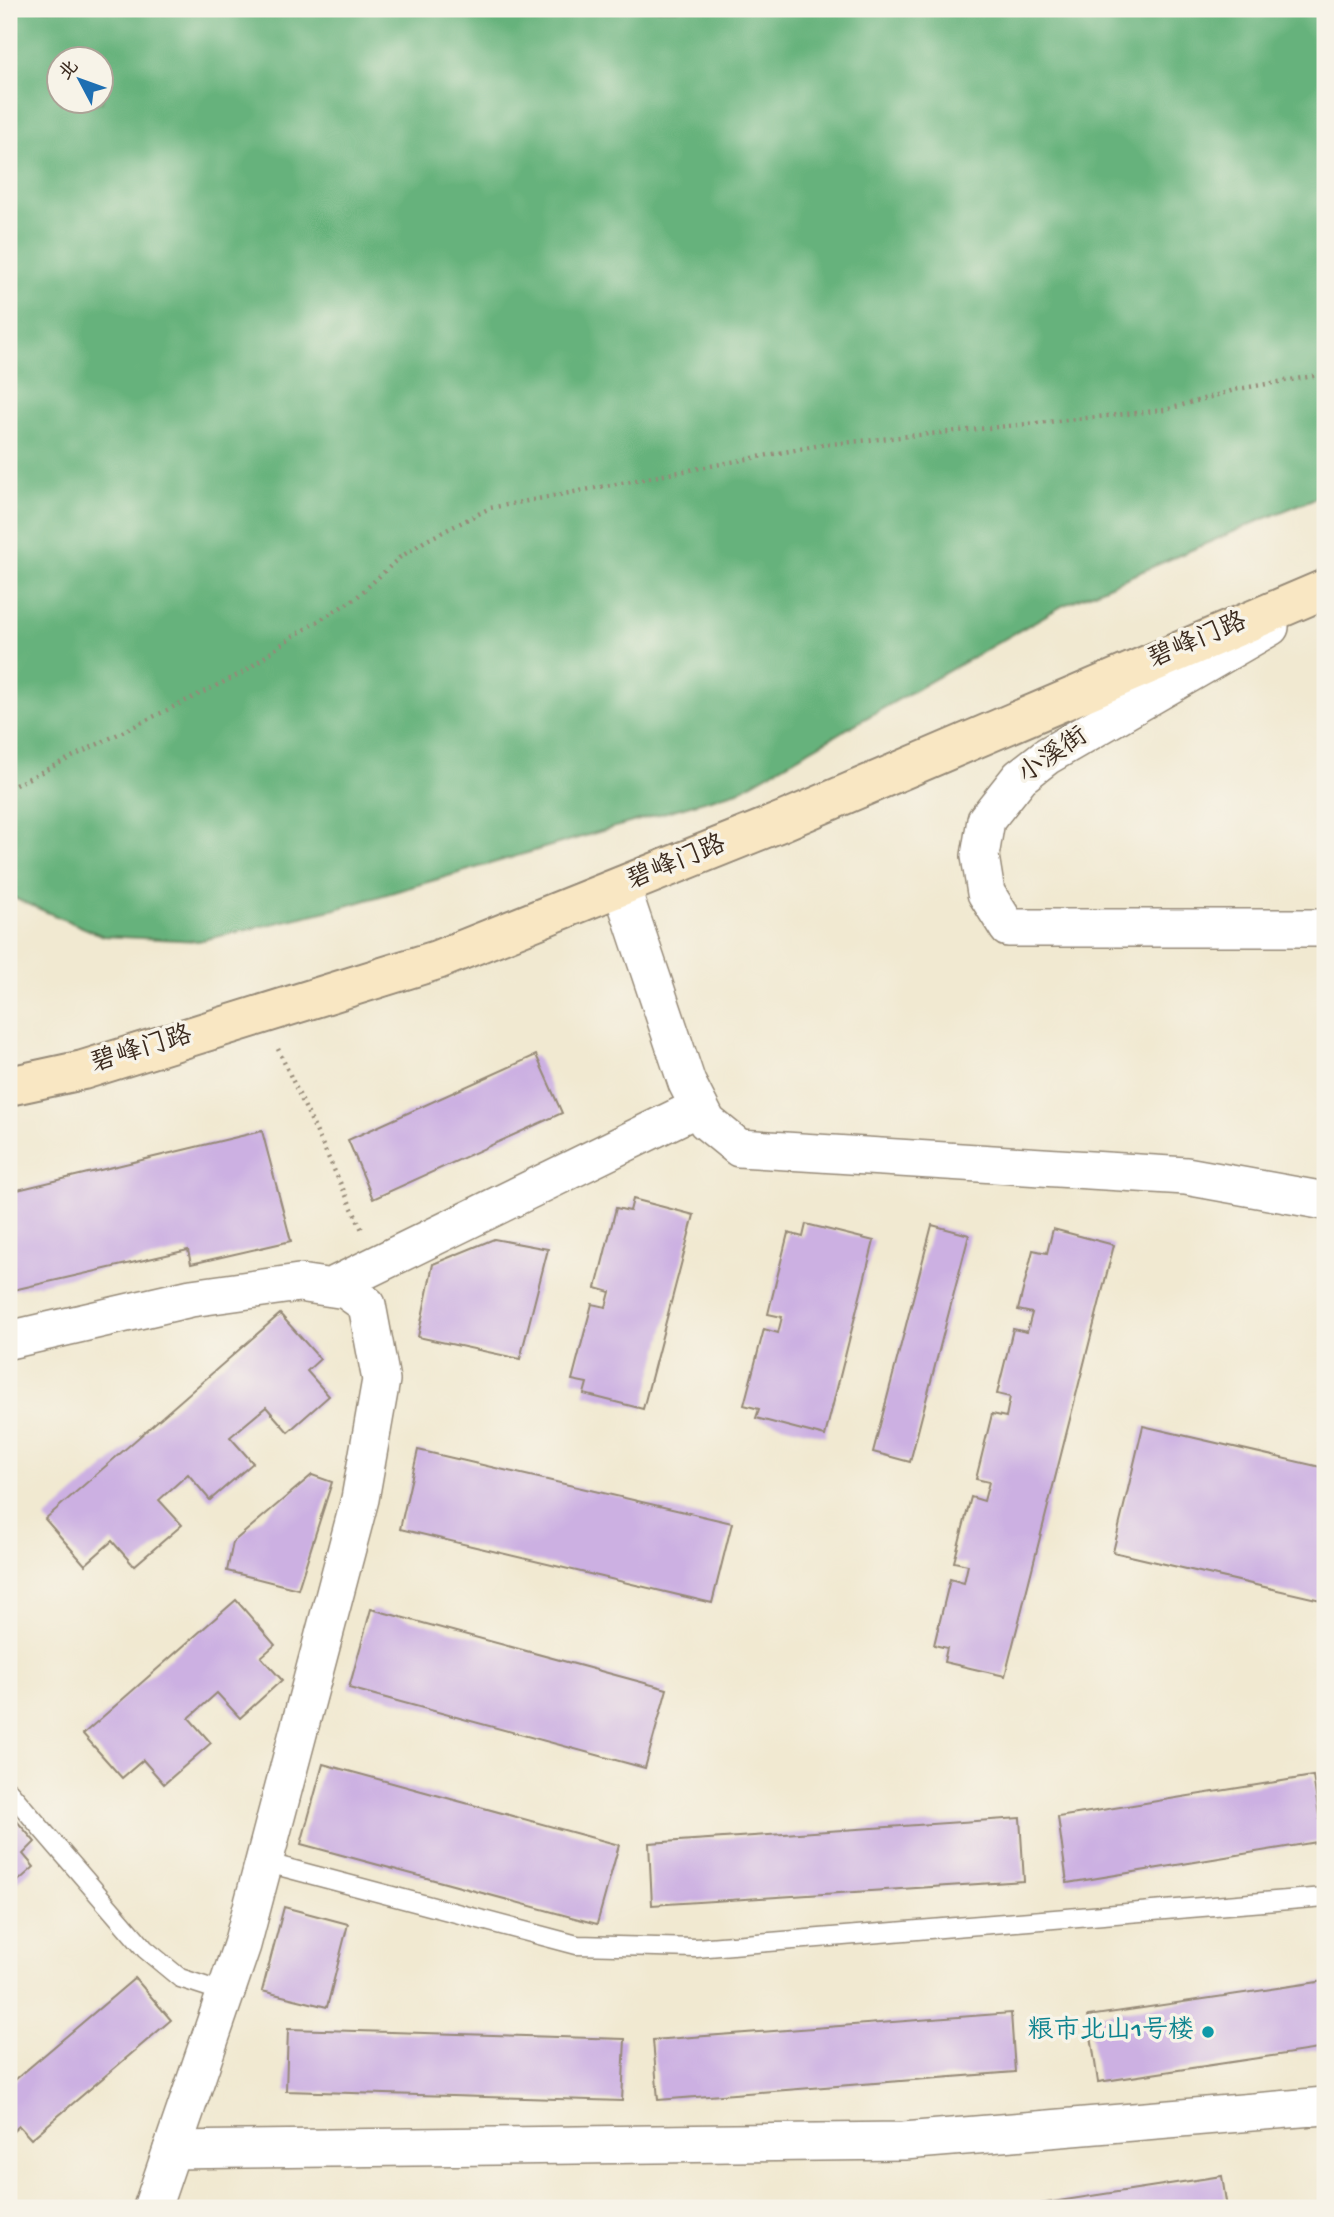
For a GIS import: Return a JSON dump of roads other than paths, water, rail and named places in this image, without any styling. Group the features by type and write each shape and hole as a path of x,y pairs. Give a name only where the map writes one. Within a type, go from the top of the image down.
{"street":[{"name":"碧峰门路","path":"9,1086 83,1070 437,960 783,821 1325,589"},
{"name":"小溪街","path":"1325,595 1038,763 1020,777 986,820 980,856 986,892 1008,928 1325,928"},
{"path":"621,886 687,1083 706,1122 739,1148 1186,1176 1325,1201"},
{"path":"331,1287 699,1107"},
{"path":"9,1339 191,1298 299,1283 346,1290 367,1305 381,1380 360,1499 242,1945 152,2208"},
{"path":"172,2150 904,2141 1325,2106"}],"lane":[{"path":"9,1791 145,1949 180,1978 226,1993"},
{"path":"264,1862 578,1945 696,1948 1325,1897"}],"place":[{"name":"粮市北山1号楼","path":"1208,2032"}]}
